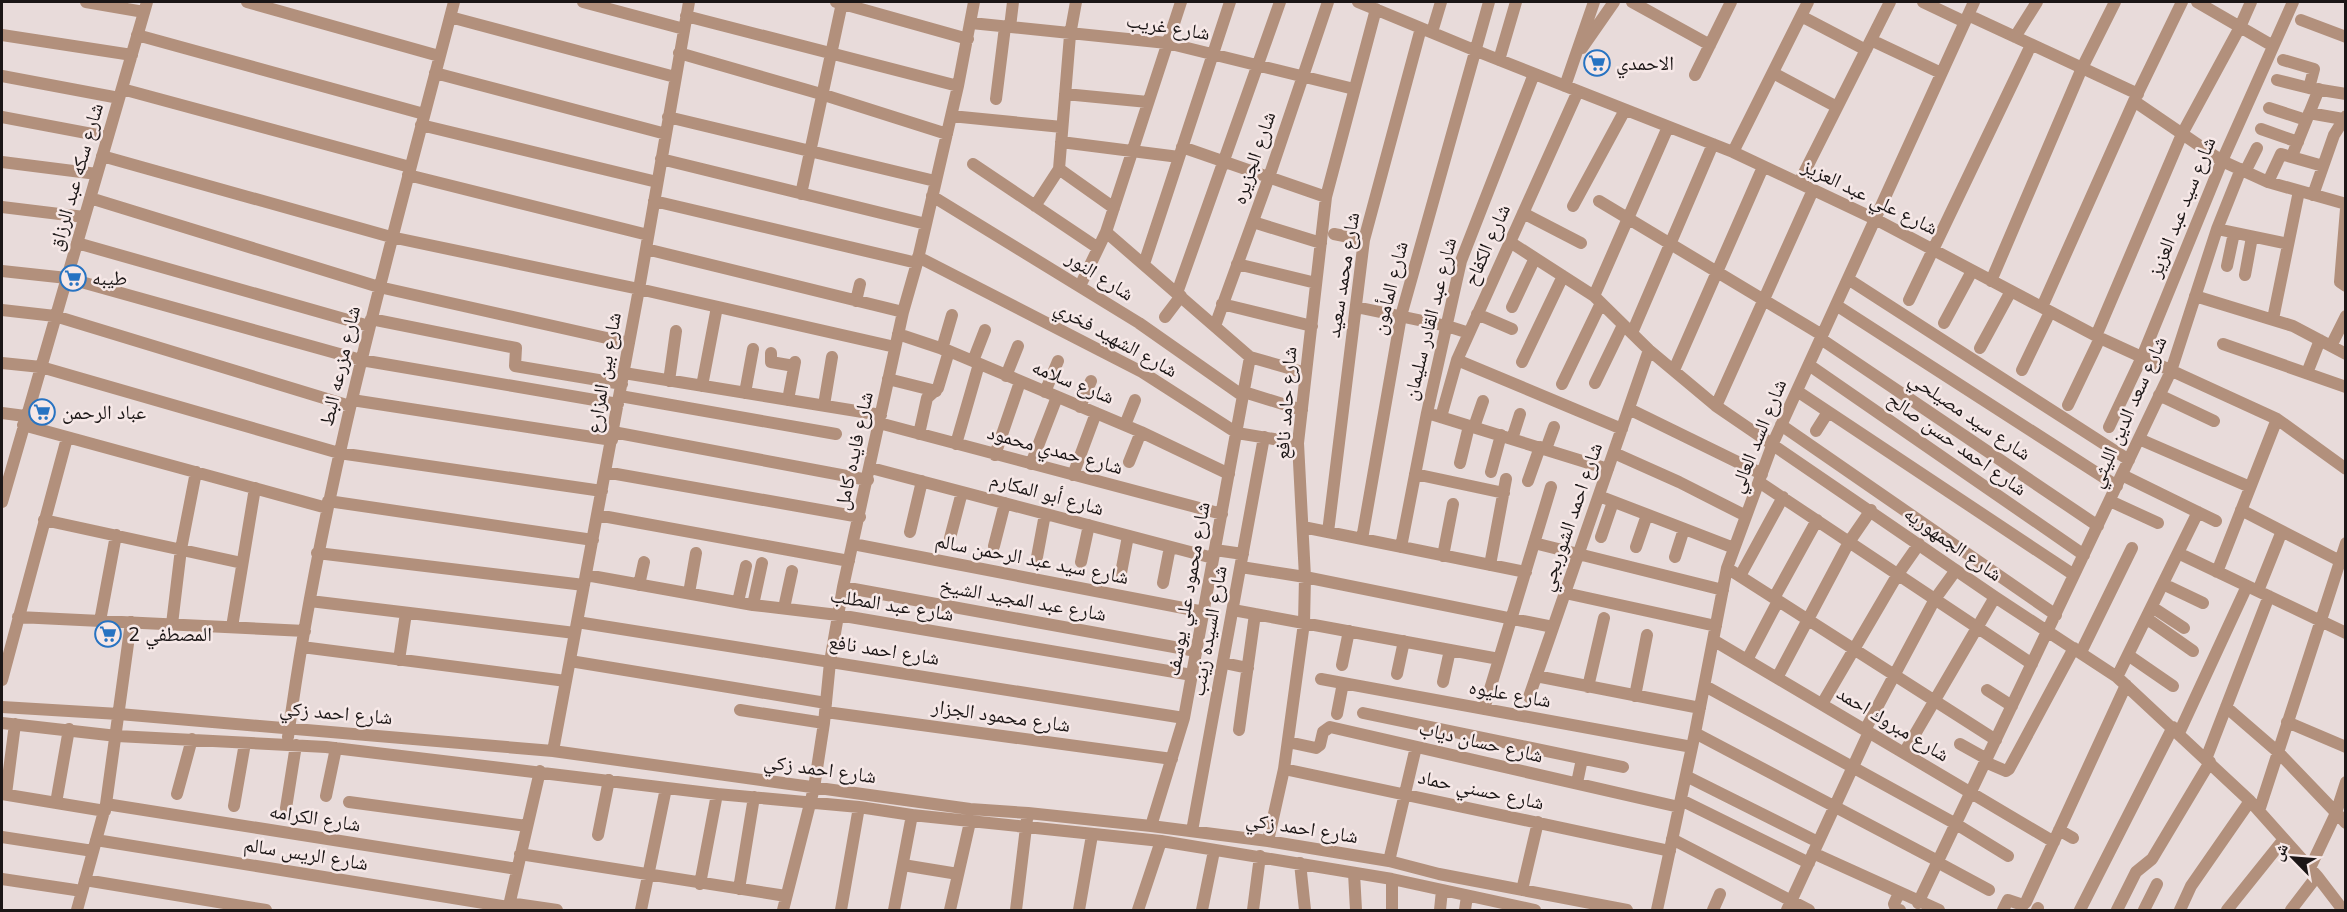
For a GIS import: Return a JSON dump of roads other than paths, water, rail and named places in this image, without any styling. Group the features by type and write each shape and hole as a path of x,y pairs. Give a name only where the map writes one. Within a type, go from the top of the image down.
{"street":[{"path":"86,2 146,7"},
{"path":"247,2 439,56"},
{"name":"شارع مزرعه البط","path":"286,808 291,745 289,729 327,504 370,322 454,2"},
{"path":"583,2 831,54 958,86"},
{"name":"شارع بين المزارع","path":"553,751 621,389 689,2"},
{"path":"801,194 831,54 839,2 968,39"},
{"name":"شارع فايده كامل","path":"783,910 814,788 826,712 830,662 843,587 903,312 918,260 958,86 974,2"},
{"path":"996,99 1013,2"},
{"path":"1035,206 1059,169 1070,35 1076,2"},
{"path":"1080,286 1106,232 1181,2"},
{"path":"1144,264 1230,2"},
{"path":"1166,318 1179,295 1223,161 1280,2"},
{"name":"شارع الجزيره","path":"1215,326 1269,177 1328,2"},
{"name":"شارع علي عبد العزيز","path":"1358,2 1379,7 1474,50 1733,152 1799,183 1875,219 2098,337 2277,419 2346,469"},
{"name":"شارع محمد سعيد","path":"1328,532 1364,240 1426,30 1441,2"},
{"name":"شارع المأمون","path":"1362,539 1401,316 1489,2"},
{"path":"1499,60 1516,2"},
{"path":"1565,86 1594,2"},
{"path":"1573,61 1614,2"},
{"path":"1632,2 1710,45"},
{"path":"1695,75 1731,2"},
{"path":"1733,152 1808,2"},
{"path":"1799,183 1890,2"},
{"path":"1923,2 2015,37 2082,68 2136,98 2182,134 2222,161 2268,182 2346,206 2343,284"},
{"name":"شارع السد العالي","path":"1657,910 1727,568 1773,443 1974,2"},
{"path":"2015,37 2037,2"},
{"path":"1991,281 2082,68 2115,2"},
{"path":"2022,370 2136,98 2182,2"},
{"path":"2197,2 2273,46"},
{"path":"2068,405 2182,134 2240,27 2251,2"},
{"name":"شارع سيد عبد العزيز","path":"2109,427 2142,357 2222,161 2293,2"},
{"name":"شارع سكه عبد الرزاق","path":"2,502 8,458 24,421 41,367 146,7"},
{"name":"شارع حامد نافع","path":"1268,841 1284,769 1304,623 1305,577 1298,443 1326,197 1354,89 1379,7"},
{"path":"1801,16 1941,73"},
{"path":"450,17 675,77"},
{"path":"2301,20 2346,37"},
{"name":"شارع غريب","path":"971,23 1070,35 1167,43 1354,89"},
{"path":"2,35 132,55"},
{"path":"137,35 422,119 657,182"},
{"path":"1909,300 2031,45"},
{"path":"679,53 821,94 947,134"},
{"path":"2283,60 2314,69 2314,88 2308,117 2292,156"},
{"path":"435,73 666,134"},
{"path":"1773,73 1837,107"},
{"name":"شارع عبد القادر سليمان","path":"1401,547 1427,413 1461,261 1534,74"},
{"path":"2,76 120,93 648,235"},
{"path":"2277,80 2346,94"},
{"name":"شارع الكفاح","path":"1441,417 1457,360 1578,91"},
{"path":"1065,94 1148,102"},
{"path":"2270,108 2308,117 2344,117"},
{"path":"1573,206 1624,110"},
{"path":"951,116 1062,127"},
{"path":"2,117 108,137"},
{"path":"668,117 935,181"},
{"path":"2313,195 2337,126 2344,117"},
{"path":"1562,384 1628,218 1668,127"},
{"path":"2260,129 2298,142"},
{"path":"1061,142 1132,151 1181,152 1223,161 1326,197"},
{"path":"1595,383 1627,329 1670,243 1713,144"},
{"name":"شارع سعد الدين الليثي","path":"1918,903 2171,371 2217,230 2243,171 2257,148"},
{"path":"2268,182 2281,154 2323,166"},
{"name":"شارع سلامه","path":"102,156 392,237 717,307 946,350 1141,432 1229,474"},
{"path":"661,159 926,224"},
{"path":"2,162 97,174"},
{"path":"974,164 1098,248"},
{"path":"1674,370 1763,166"},
{"path":"1059,169 1114,208"},
{"path":"1716,406 1813,190"},
{"path":"2273,319 2299,191"},
{"name":"شارع النور","path":"932,196 1139,323 1244,394 1302,410"},
{"path":"90,198 379,287 629,343"},
{"name":"شارع الشهيد فخري","path":"654,201 918,260 1142,372 1237,433 1298,443"},
{"name":"شارع سيد مصيلحي","path":"1599,201 1764,299 2098,526"},
{"path":"2,207 84,217"},
{"path":"1523,213 1581,243"},
{"path":"1253,222 1321,243"},
{"path":"2217,230 2288,244"},
{"path":"1106,232 1251,357 1306,373"},
{"path":"2227,266 2234,233"},
{"path":"1334,234 1364,240"},
{"path":"2245,275 2252,237"},
{"name":"شارع الجمهوريه","path":"1510,242 1597,299 1649,350 1716,406 2122,681 2250,801 2313,872 2343,910"},
{"path":"77,243 370,322 516,348 515,366 836,434"},
{"path":"646,249 903,312"},
{"path":"1512,307 1535,258"},
{"path":"1237,264 1316,283"},
{"path":"2,271 67,278 361,360 621,389"},
{"path":"1944,323 1972,271"},
{"path":"1522,362 1563,276"},
{"path":"1848,279 2129,460"},
{"path":"856,301 860,284"},
{"path":"1980,348 2011,291"},
{"path":"2195,296 2293,326 2346,354"},
{"path":"1222,304 1312,326"},
{"path":"1836,305 2119,480 2216,521"},
{"path":"702,386 717,307"},
{"path":"1356,307 1447,326 1469,333"},
{"name":"شارع أبو المكارم","path":"2,310 55,316 351,403 612,436 922,482 1170,547 1214,554 1305,577 1553,627"},
{"path":"1477,314 1512,329"},
{"path":"920,434 927,398 936,391 952,315"},
{"path":"2307,373 2346,316"},
{"path":"956,444 985,330"},
{"path":"669,381 676,331"},
{"path":"2223,344 2346,387"},
{"path":"1006,376 1018,346"},
{"path":"745,393 753,349"},
{"name":"شارع احمد الشوربجي","path":"1529,697 1649,350"},
{"path":"771,352 771,362 794,364 788,400"},
{"path":"824,405 832,357"},
{"name":"شارع محمود علي يوسف","path":"1151,826 1184,718 1251,357"},
{"path":"1457,360 1622,429"},
{"path":"1045,392 1058,361"},
{"path":"2,363 41,367 339,453 602,490"},
{"name":"شارع احمد حسن صالح","path":"1809,365 2084,555"},
{"path":"888,379 936,391"},
{"name":"شارع حمدي محمود","path":"621,389 669,381 824,405 880,419 956,444 1222,514"},
{"path":"1080,406 1090,381"},
{"path":"995,454 1020,382"},
{"path":"1797,391 2074,576"},
{"path":"2159,395 2214,421"},
{"path":"1031,464 1057,397"},
{"path":"1125,425 1135,400"},
{"path":"1460,463 1471,426 1483,401"},
{"path":"1629,409 1761,478 1783,497 2032,664"},
{"path":"1816,430 1828,412"},
{"path":"2,413 67,438 255,488 327,504 593,540"},
{"path":"1072,475 1096,413"},
{"path":"1427,413 1608,470"},
{"path":"1491,472 1507,437 1521,414"},
{"path":"2217,572 2277,419"},
{"path":"1781,425 2056,615"},
{"path":"1528,481 1554,427"},
{"path":"1129,462 1141,432"},
{"name":"شارع السيده زينب","path":"1192,831 1264,437"},
{"path":"2,680 67,438"},
{"path":"2139,439 2250,487"},
{"path":"1614,453 1679,482 1746,516"},
{"path":"605,471 860,517"},
{"path":"172,624 181,549 196,472"},
{"path":"1415,474 1504,493"},
{"path":"1490,565 1506,479"},
{"path":"910,532 922,482"},
{"path":"1484,709 1551,487"},
{"path":"232,627 255,488"},
{"path":"950,538 962,492"},
{"path":"1599,496 1734,548"},
{"path":"1740,576 1783,497"},
{"path":"2110,501 2158,523"},
{"path":"1601,537 1612,502"},
{"path":"994,546 1005,503"},
{"path":"1443,556 1453,504"},
{"path":"1778,678 1849,542 1871,510"},
{"path":"2241,510 2342,562"},
{"path":"2004,907 2008,900 2024,905 2026,902 2122,681 2128,655 2198,512"},
{"path":"1036,557 1045,514"},
{"path":"597,515 849,561"},
{"path":"1636,547 1647,515"},
{"path":"44,520 242,563"},
{"path":"1747,660 1817,520"},
{"path":"1082,562 1089,525"},
{"path":"1303,527 1526,572"},
{"path":"1675,556 1684,529"},
{"path":"2116,910 2136,872 2152,859 2208,761 2226,707 2258,591 2282,531"},
{"path":"100,621 116,535"},
{"path":"1121,573 1128,536"},
{"path":"1534,543 1723,590"},
{"path":"2259,812 2320,621 2342,562 2346,543"},
{"name":"شارع سيد عبد الرحمن سالم","path":"853,544 1204,612"},
{"path":"1822,704 1898,574 1919,544"},
{"path":"1163,584 1170,547"},
{"path":"1960,744 1986,761 2006,771 2009,769 2078,650 2132,548"},
{"path":"688,592 696,553"},
{"path":"2178,553 2346,633"},
{"name":"شارع عبد المطلب","path":"317,554 639,585 753,605 838,615 1192,675"},
{"path":"639,585 644,562"},
{"path":"753,605 762,563"},
{"path":"738,602 746,566"},
{"path":"1727,568 1996,740"},
{"path":"1789,906 1894,675 1935,599 1956,570"},
{"path":"784,608 792,572"},
{"path":"2163,584 2203,603"},
{"name":"شارع عبد المجيد الشيخ","path":"843,587 1196,651"},
{"path":"2080,910 2176,730 2258,591"},
{"path":"1565,592 1716,626"},
{"path":"1904,753 1995,597"},
{"name":"شارع احمد نافع","path":"310,601 406,613 576,628 830,662 1184,718"},
{"path":"1233,610 1499,659"},
{"path":"399,660 406,613"},
{"path":"2149,613 2184,628"},
{"path":"2149,613 2193,651"},
{"path":"1239,730 1255,614"},
{"path":"18,617 305,631"},
{"path":"1588,687 1604,618"},
{"path":"77,910 105,808 117,736 131,622"},
{"path":"1342,665 1349,631"},
{"path":"1635,696 1647,635"},
{"name":"شارع مبروك احمد","path":"1713,640 1971,793 2056,836 2073,838"},
{"path":"1398,674 1404,641"},
{"path":"302,648 566,681"},
{"path":"1443,682 1450,650"},
{"path":"2128,655 2174,686"},
{"path":"570,661 826,712"},
{"path":"1224,663 1248,668"},
{"path":"1536,676 1700,708"},
{"name":"شارع عليوه","path":"1321,679 1692,747"},
{"path":"1337,714 1343,683"},
{"path":"1704,686 1956,824 2008,856"},
{"path":"1987,690 2012,706"},
{"name":"شارع احمد زكي","path":"2,707 119,714 553,751 970,809 1151,826 1268,841 1389,861 1627,910"},
{"path":"2226,707 2278,752 2346,823"},
{"path":"740,710 826,712"},
{"name":"شارع محمود الجزار","path":"826,712 1172,759"},
{"path":"1363,713 1623,768"},
{"path":"2287,722 2346,747"},
{"name":"شارع احمد زكي","path":"2,723 117,736 336,748 717,794 859,807 970,822 1161,841 1392,879 1510,908 1535,910"},
{"path":"4,794 15,724"},
{"name":"شارع حسان دياب","path":"1288,742 1316,748 1320,745 1323,732 1330,727 1577,783 1680,803 1813,853"},
{"path":"56,803 69,729"},
{"path":"1695,733 1989,890"},
{"path":"177,794 192,739"},
{"path":"234,806 245,743"},
{"path":"1389,861 1416,747"},
{"path":"326,796 336,748"},
{"path":"1577,783 1582,759"},
{"name":"شارع حسني حماد","path":"1284,769 1538,822 1671,845 1789,906 1809,910"},
{"path":"508,907 540,771"},
{"path":"1686,776 1813,853 1918,903 1938,910"},
{"path":"598,835 609,780"},
{"path":"2291,910 2313,872 2346,782"},
{"path":"641,910 666,788"},
{"name":"شارع الكرامه","path":"4,794 517,869"},
{"path":"700,884 717,794"},
{"path":"739,889 754,797"},
{"path":"2180,910 2192,886 2250,801"},
{"path":"349,802 527,826"},
{"path":"841,910 859,807"},
{"path":"1016,910 1028,813"},
{"path":"894,910 912,815"},
{"path":"950,910 970,822"},
{"path":"1522,890 1538,822"},
{"path":"1079,910 1092,835"},
{"name":"شارع الريس سالم","path":"2,837 95,846 508,907 557,910"},
{"path":"2227,910 2284,839"},
{"path":"1138,910 1161,841"},
{"path":"1202,910 1214,851"},
{"path":"1324,869 1327,851"},
{"path":"520,854 786,896"},
{"path":"1253,910 1260,856"},
{"path":"1300,863 1305,910"},
{"path":"903,865 958,874"},
{"path":"1354,873 1356,910"},
{"path":"2,879 84,886 266,910"},
{"path":"1392,879 1392,910"},
{"path":"2144,910 2157,884"},
{"path":"1440,910 1442,890"},
{"path":"1899,893 1894,904 1896,909 1900,910"},
{"path":"1713,910 1720,894"},
{"path":"1465,910 1467,896"}],"place":[{"name":"الاحمدي","path":"1597,63"},
{"name":"طيبه","path":"73,278"},
{"name":"عباد الرحمن","path":"42,412"},
{"name":"المصطفي 2","path":"108,634"}]}
